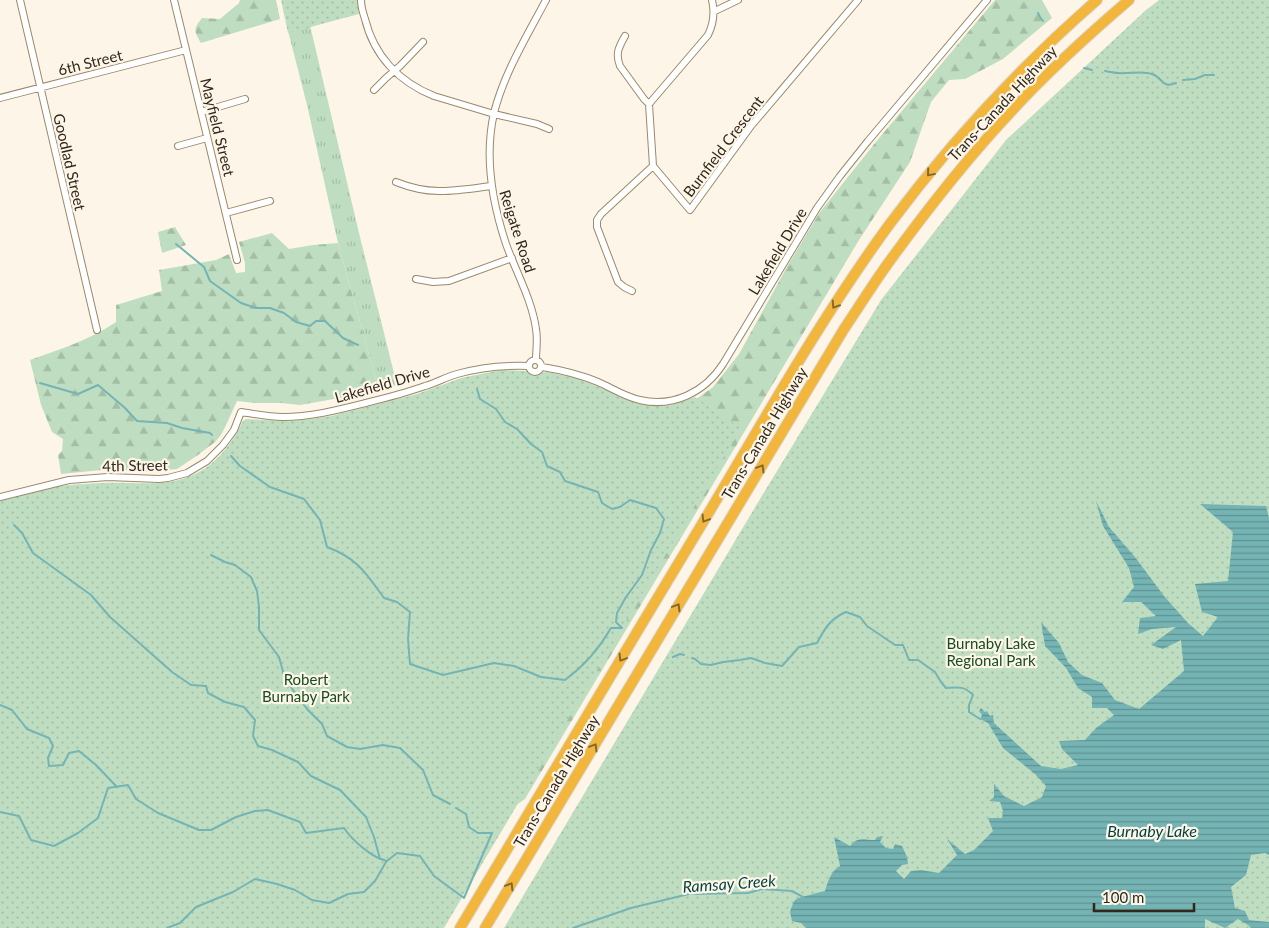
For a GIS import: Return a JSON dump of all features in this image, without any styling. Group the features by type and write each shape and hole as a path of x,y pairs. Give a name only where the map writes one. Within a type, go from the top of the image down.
{"highway":[{"name":"Trans-Canada Highway","path":"460,928 789,378 854,275 908,200 957,141 1033,59 1097,0"},
{"name":"Trans-Canada Highway","path":"485,928 839,337 888,264 941,192 1007,115 1090,34 1129,0"}],"street":[{"name":"Goodlad Street","path":"20,0 97,330"},
{"name":"Mayfield Street","path":"174,0 237,260"},
{"path":"361,0 366,26 372,40 381,56 394,72 405,81 426,93 442,99 537,124 549,129"},
{"name":"Reigate Road","path":"536,360 537,338 533,314 497,216 491,186 490,151 494,114 510,69 546,0"},
{"path":"649,104 708,35 713,22 712,0"},
{"path":"714,11 738,0"},
{"name":"Burnfield Crescent","path":"653,166 690,210 751,126 858,0"},
{"name":"Lakefield Drive","path":"542,367 562,370 585,377 633,398 648,401 670,401 689,395 704,386 720,369 817,208 840,176 987,0"},
{"path":"625,36 617,53 618,62 649,104 653,166 601,214 597,220 597,227 618,282 632,291"},
{"path":"374,90 423,42"},
{"name":"6th Street","path":"0,98 186,50"},
{"path":"201,112 245,99"},
{"path":"178,146 207,138"},
{"path":"396,182 413,188 436,192 491,186"},
{"path":"226,213 270,201"},
{"path":"416,279 433,282 449,280 512,258"},
{"path":"536,360 541,363 542,367 539,371 535,372 530,370 529,366 531,361 536,360"},
{"name":"Lakefield Drive","path":"241,412 277,416 315,415 398,394 472,370 507,365 529,366"},
{"name":"4th Street","path":"0,497 69,480 108,477 159,479 187,473 207,461 224,445 234,430 241,412"}],"green space":[{"path":"240,0 276,0 280,19 201,43 195,30 202,18 220,19"},
{"path":"281,0 357,0 359,14 288,33"},
{"path":"995,0 1042,0 1052,18 1003,59 965,79 949,80 931,102 910,162 859,240 525,799 509,810 660,410 688,405 713,387 739,354 788,265 820,212 875,143"},
{"name":"Burnaby Lake Regional Park","path":"1159,0 1269,0 1269,928 504,928 881,300 1006,140"},
{"path":"309,21 397,385 379,391 338,243 307,105 287,27"},
{"path":"175,227 186,245 162,253 158,232"},
{"path":"272,233 289,249 338,243 379,391 300,405 237,401 221,435 215,442 177,469 145,472 112,469 61,474 58,455 62,451 63,439 52,432 41,405 30,360 85,339 116,322 116,305 162,291 159,270 216,260 229,254 236,273 245,272 245,263 239,242"},
{"name":"Robert Burnaby Park","path":"501,370 526,371 536,374 547,372 576,378 636,403 648,405 671,405 695,397 741,428 444,928 0,928 0,501 67,485 174,481 188,477 210,465 228,446 246,419 288,421 331,416 417,394 461,378"}],"water":[{"name":"Burnaby Lake","path":"1096,501 1109,527 1135,557 1164,596 1188,623 1203,636 1218,617 1202,612 1195,584 1228,581 1233,532 1200,504 1266,506 1269,518 1269,855 1265,853 1251,855 1246,875 1231,887 1235,908 1245,911 1249,920 1269,922 1269,928 1251,928 1238,919 1225,928 1205,919 1205,928 806,928 801,923 792,921 790,912 795,900 825,891 832,873 840,866 834,837 850,846 859,840 875,840 877,837 883,836 880,842 886,848 893,849 895,844 902,846 908,864 902,865 896,871 904,879 911,871 921,870 939,873 957,855 947,839 965,854 974,850 993,831 988,818 1002,818 1003,811 1000,802 989,801 994,797 994,784 1004,796 1024,806 1042,797 1046,786 1035,774 1003,748 988,723 980,719 982,715 979,711 981,708 985,712 987,711 990,716 993,715 994,723 1041,766 1061,769 1078,765 1062,749 1059,741 1085,740 1096,728 1114,715 1107,708 1092,708 1092,697 1078,688 1066,668 1045,646 1041,622 1059,643 1068,662 1082,675 1102,683 1115,700 1139,709 1184,671 1181,640 1163,649 1151,645 1176,627 1152,629 1138,634 1140,618 1156,616 1141,602 1122,602 1134,587 1129,568 1103,526"}],"waterway":[{"path":"1038,13 1043,21"},
{"path":"1084,68 1092,70"},
{"path":"1105,71 1149,73 1156,75 1167,85 1176,83"},
{"path":"1183,80 1214,75"},
{"path":"176,244 204,267 210,281 241,303 256,308 270,308 284,313 296,322 310,326 316,321 325,321 343,338 358,345"},
{"path":"40,383 78,394 98,385 137,421 167,423 212,435"},
{"path":"477,389 480,399 496,409 505,422 517,429 531,444 542,452 547,466 560,472 565,481 598,492 602,503 612,509 620,507 630,500 656,508 664,519 642,575 617,613 616,622 622,628"},
{"path":"231,456 240,466 270,487 304,499 320,520 327,547 353,561 366,574 384,598 397,602 410,612 408,639 410,664 443,675 494,663 514,666 541,677 565,680 591,657 611,628 622,628"},
{"path":"14,525 22,533 33,553 91,595 110,617 172,672 191,685 206,686 208,693 225,702 244,707 255,720 253,736 258,746 298,762 311,776 340,790 366,817 380,859"},
{"path":"211,555 235,565 251,577 257,591 259,630 279,657 284,675 293,690 307,709 322,724 327,736 347,747 360,749 383,745 400,748 423,770 433,795 450,804"},
{"path":"692,658 701,664 711,665 751,658 782,666 799,647 817,643 829,624 846,612 860,617 867,626 895,645 903,645 909,660 918,660 935,672 946,688 961,688 970,692 973,695 969,705 969,712 980,719"},
{"path":"673,657 680,654 684,655"},
{"path":"0,705 12,710 27,729 49,738 53,746 48,758 49,766 63,765 69,753 79,751 96,765 116,786"},
{"name":"Ramsay Creek","path":"0,812 19,816 31,840 54,846 78,833 98,818 108,788 128,785 136,799 158,813 199,830 211,830 236,817 255,811 268,810 300,822 306,833 344,828 363,848 387,861 397,853 420,856 434,876 464,898 492,833 478,833 469,827 466,814 456,808"},
{"path":"167,928 180,923 196,907 233,892 255,879 295,890 312,900 329,903 348,894 364,892 375,881 386,862"},
{"name":"Ramsay Creek","path":"573,928 631,908 689,894 748,893 762,889 792,891 803,897"}]}
